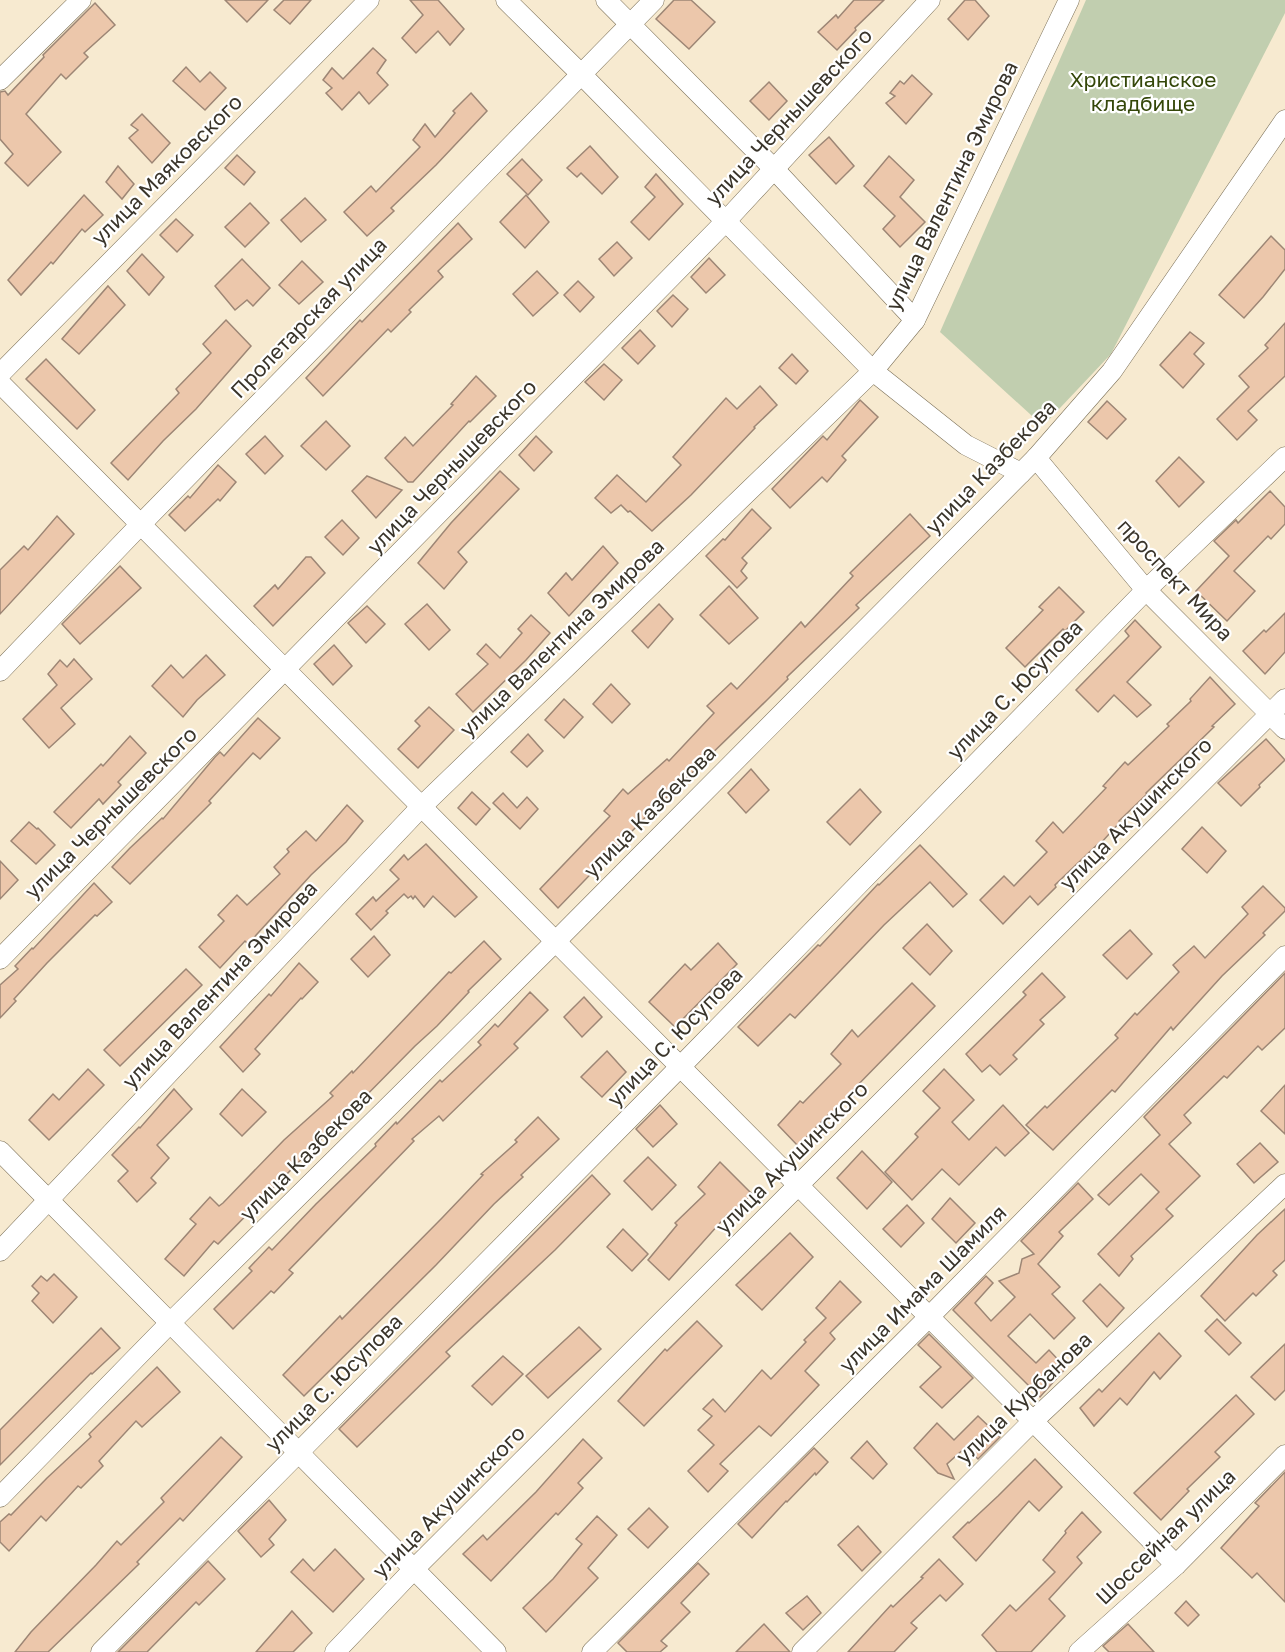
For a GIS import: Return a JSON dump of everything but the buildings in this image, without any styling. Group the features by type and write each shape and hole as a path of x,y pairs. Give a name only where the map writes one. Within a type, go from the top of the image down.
{"street":[{"path":"0,80 81,0"},
{"name":"улица Маяковского","path":"0,374 369,0"},
{"path":"506,0 873,371 966,445 1021,473"},
{"path":"606,0 776,170 915,320"},
{"name":"Пролетарская улица","path":"0,671 654,0"},
{"name":"улица Чернышевского","path":"0,958 776,170 930,0"},
{"name":"улица Валентина Эмирова","path":"0,1251 50,1201 422,806 873,371 915,320 1069,0"},
{"name":"улица Казбекова","path":"0,1497 170,1323 556,941 1036,458 1112,371 1285,120"},
{"path":"0,383 1176,1565"},
{"name":"улица С. Юсупова","path":"101,1652 681,1066 1146,590 1285,457"},
{"name":"проспект Мира","path":"1036,458 1146,590 1285,729"},
{"name":"улица Акушинского","path":"335,1652 414,1569 1285,699"},
{"name":"улица Имама Шамиля","path":"592,1652 930,1316 1285,956"},
{"path":"0,1151 496,1652"},
{"name":"улица Курбанова","path":"802,1652 1033,1421 1285,1184"},
{"name":"Шоссейная улица","path":"1079,1652 1176,1565 1285,1455"}],"green space":[{"name":"Христианское кладбище","path":"1086,0 1285,0 1285,13 1111,354 1043,426 940,332"}]}
